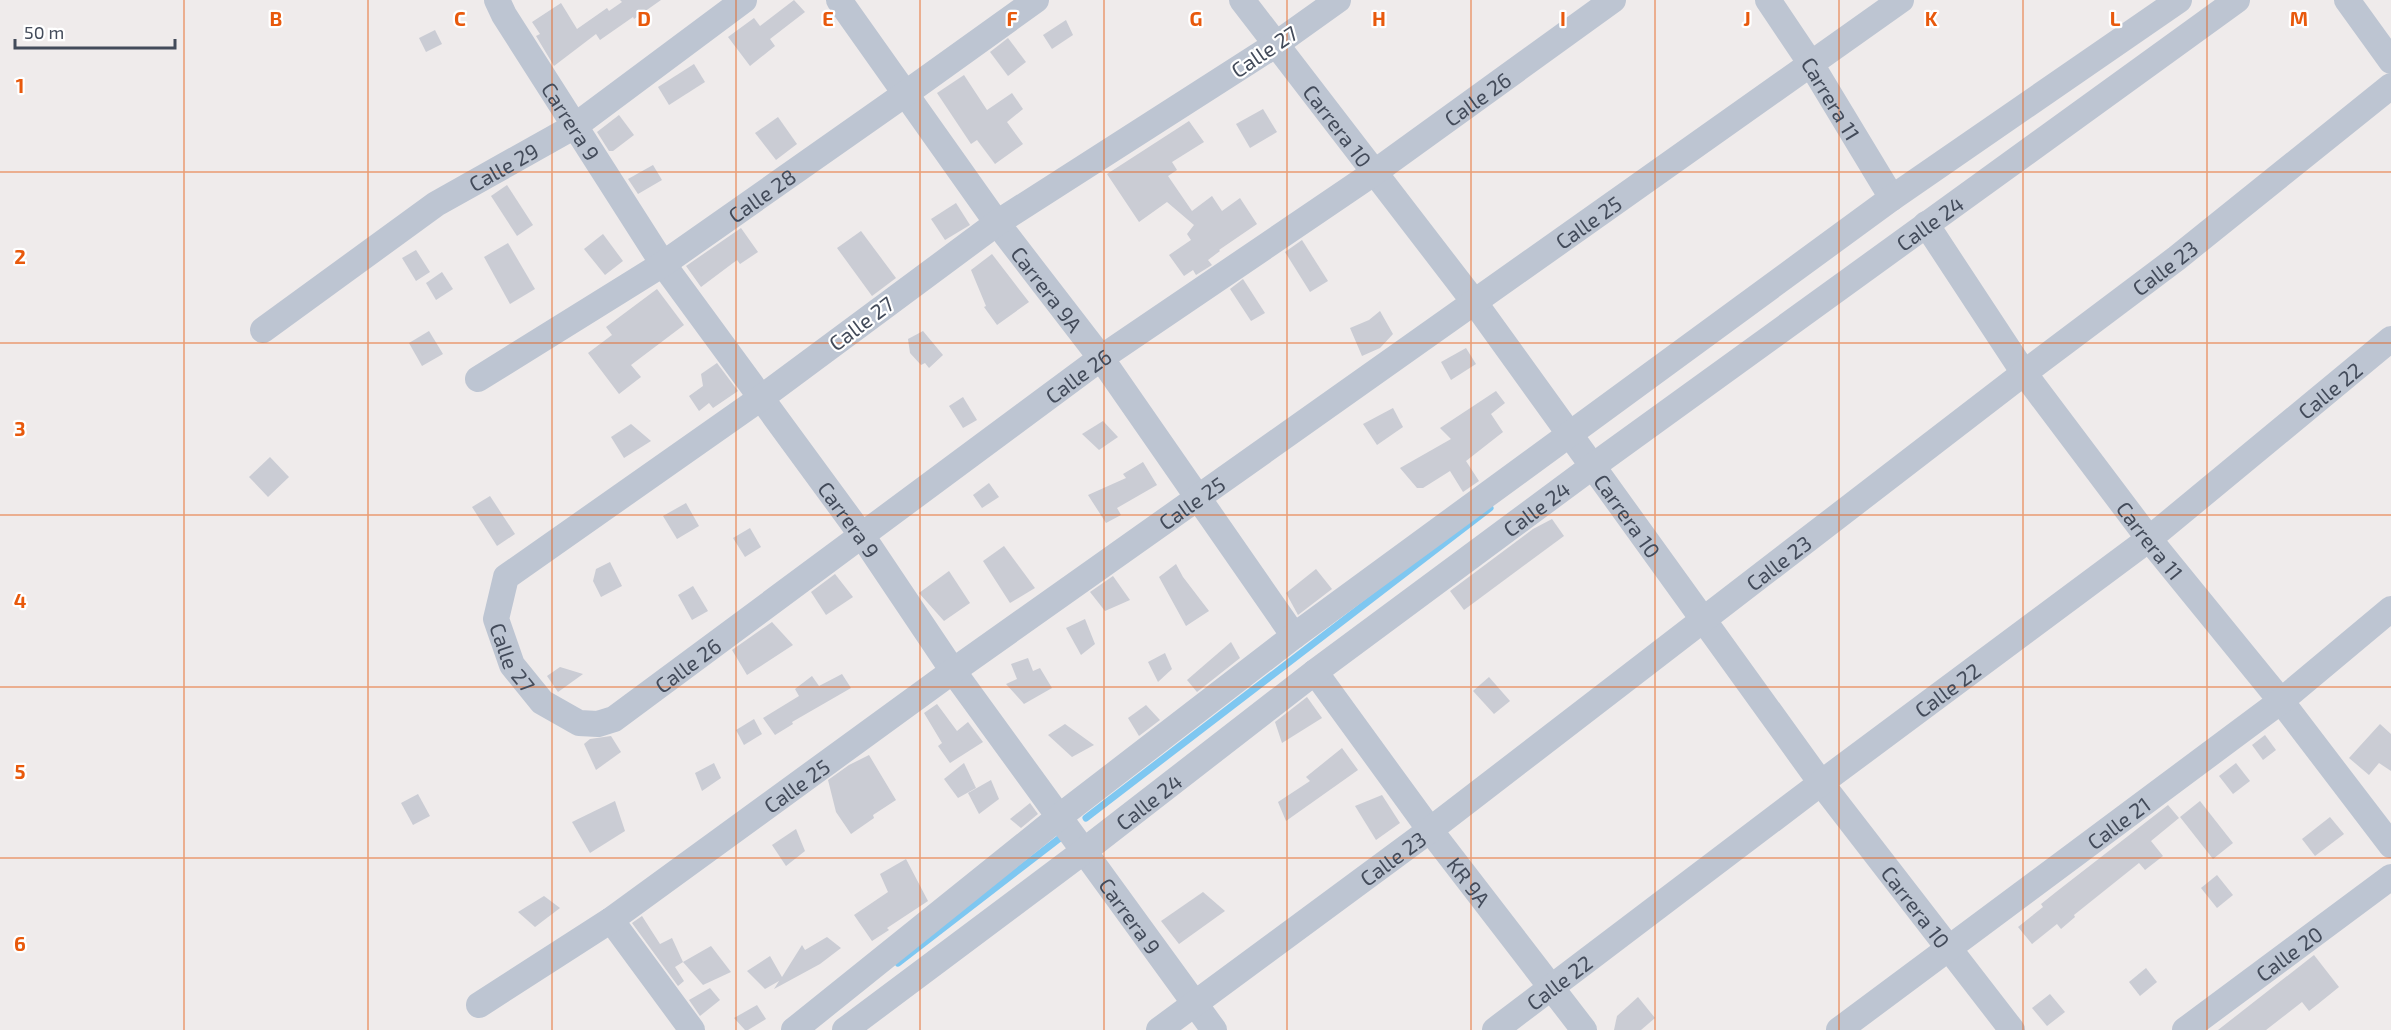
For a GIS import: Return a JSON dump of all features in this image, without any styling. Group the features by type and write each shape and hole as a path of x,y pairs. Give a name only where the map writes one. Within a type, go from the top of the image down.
{"street":[{"name":"Carrera 9","path":"497,0 504,15 663,264 863,537 953,671 1196,1002 1214,1030"},
{"name":"Calle 29","path":"262,330 436,204 575,126 744,0"},
{"name":"Carrera 9A","path":"839,0 997,223 1101,358 1294,636"},
{"name":"Calle 28","path":"478,379 663,264 1035,0"},
{"name":"Carrera 10","path":"1242,0 1475,303 1821,783 2012,1030"},
{"name":"Calle 27","path":"542,702 512,665 496,620 506,577 761,398 997,223 1275,45 1338,0"},
{"name":"Calle 26","path":"542,702 579,723 598,724 614,718 863,537 1101,358 1375,172 1613,0"},
{"name":"Carrera 11","path":"1768,0 1811,64 1893,198"},
{"name":"Calle 25","path":"479,1005 611,920 953,671 1901,0"},
{"name":"Calle 24","path":"794,1030 1059,817 1294,636 1572,435 1893,198 2179,0"},
{"name":"Calle 24","path":"845,1030 1084,851 1315,672 1591,464 2237,0"},
{"path":"2347,0 2391,61"},
{"name":"Calle 23","path":"1159,1030 1430,830 2177,258 2391,86"},
{"name":"Carrera 11","path":"1926,224 2024,373 2149,539 2281,701 2391,845"},
{"name":"Calle 22","path":"1495,1030 2149,539 2391,339"},
{"name":"Calle 21","path":"1839,1030 2281,701 2391,609"},
{"name":"KR 9A","path":"1315,672 1430,830 1584,1030"},
{"name":"Calle 20","path":"2185,1030 2391,877"},
{"path":"611,920 692,1030"}],"building":[{"path":"620,0 661,0 600,40 596,34 554,66 536,36 540,34 532,22 561,3 577,29 607,8 609,11 622,2"},
{"path":"794,0 805,12 770,39 775,46 750,66 728,37 754,18 760,26"},
{"path":"1066,20 1073,35 1052,49 1043,35"},
{"path":"435,30 442,44 426,52 419,38"},
{"path":"1008,38 1026,62 1008,76 990,52"},
{"path":"694,64 705,82 669,105 658,87"},
{"path":"964,75 987,110 1012,93 1023,109 1007,122 1023,144 995,164 977,140 971,144 937,93"},
{"path":"1263,109 1277,132 1250,148 1236,124"},
{"path":"619,115 634,135 613,151 609,151 597,132"},
{"path":"778,117 797,144 776,160 755,133"},
{"path":"1189,121 1204,142 1172,162 1177,170 1168,176 1192,211 1212,196 1222,211 1240,198 1257,224 1208,260 1212,265 1196,275 1193,270 1184,276 1169,255 1191,240 1187,234 1194,225 1167,202 1139,222 1107,174"},
{"path":"653,165 662,180 638,194 628,179"},
{"path":"507,185 533,225 517,236 491,196"},
{"path":"956,203 970,225 945,240 931,219"},
{"path":"741,228 758,252 740,264 737,260 701,287 686,266"},
{"path":"861,231 896,278 872,296 837,248"},
{"path":"603,234 623,261 605,275 584,249"},
{"path":"1302,240 1328,281 1310,292 1285,252"},
{"path":"508,243 535,289 510,304 484,257"},
{"path":"416,250 430,272 416,281 402,258"},
{"path":"992,254 1029,302 997,325 984,307 986,306 971,270"},
{"path":"442,272 453,289 436,300 426,283"},
{"path":"1243,279 1265,313 1251,321 1230,289"},
{"path":"657,289 684,325 631,365 641,377 619,394 588,353 612,335 606,327"},
{"path":"1380,311 1393,334 1380,348 1362,356 1350,328 1369,320"},
{"path":"429,331 443,354 422,366 409,343"},
{"path":"923,331 943,355 929,368 925,363 921,365 910,353 908,339"},
{"path":"1466,348 1476,364 1451,380 1441,362"},
{"path":"717,363 738,391 713,408 709,403 699,411 689,396 703,386 701,374"},
{"path":"1496,391 1505,403 1491,414 1503,432 1466,461 1479,481 1463,492 1450,471 1423,488 1417,488 1400,468 1451,439 1440,428"},
{"path":"963,397 977,420 963,428 949,406"},
{"path":"1393,408 1403,427 1377,445 1363,424"},
{"path":"1103,421 1118,437 1099,450 1082,434"},
{"path":"631,424 651,441 624,458 611,437"},
{"path":"270,457 289,477 268,497 249,477"},
{"path":"1143,462 1157,485 1117,508 1121,515 1106,523 1088,495 1126,478 1123,474"},
{"path":"989,483 999,497 982,508 973,495"},
{"path":"490,496 515,534 497,546 472,507"},
{"path":"686,503 699,526 677,539 663,516"},
{"path":"1552,519 1564,536 1464,610 1450,591 1533,529"},
{"path":"750,528 761,547 745,557 733,538"},
{"path":"1004,546 1035,588 1010,603 983,561"},
{"path":"610,562 622,586 601,597 593,581 596,569"},
{"path":"1176,564 1209,611 1186,626 1159,577"},
{"path":"1316,569 1332,589 1298,615 1286,593"},
{"path":"949,571 970,603 944,621 919,593"},
{"path":"835,574 853,597 826,615 811,592"},
{"path":"1113,576 1130,600 1105,611 1090,592"},
{"path":"693,586 708,611 692,620 678,595"},
{"path":"1085,619 1095,644 1081,655 1066,628"},
{"path":"772,622 793,645 747,675 732,650"},
{"path":"1231,642 1240,658 1197,692 1187,680"},
{"path":"1165,653 1172,669 1158,682 1148,662"},
{"path":"1028,658 1033,671 1040,668 1052,688 1024,704 1006,684 1017,679 1011,664"},
{"path":"560,667 583,674 558,692 547,676"},
{"path":"842,674 851,688 792,722 793,724 775,735 763,718 799,696 795,689 812,676 819,686"},
{"path":"1489,677 1510,701 1494,714 1473,691"},
{"path":"1307,697 1322,718 1282,743 1275,722"},
{"path":"937,704 957,731 968,722 983,742 950,763 938,746 942,743 924,713"},
{"path":"1146,705 1160,720 1139,736 1128,718"},
{"path":"754,719 762,734 744,745 736,730"},
{"path":"1065,724 1094,745 1072,757 1048,735"},
{"path":"2380,724 2391,734 2391,771 2379,763 2369,775 2349,758"},
{"path":"2265,735 2276,750 2263,760 2252,745"},
{"path":"611,736 621,752 596,770 584,744 590,739"},
{"path":"1342,748 1358,770 1286,821 1278,802 1310,781 1306,777"},
{"path":"869,755 896,800 873,815 874,818 851,834 836,812 828,780 849,765"},
{"path":"714,763 721,778 702,791 695,773"},
{"path":"964,763 976,788 958,798 944,779"},
{"path":"2236,763 2250,781 2233,794 2219,776"},
{"path":"991,780 999,799 979,814 968,793"},
{"path":"418,794 430,816 413,825 401,803"},
{"path":"1382,795 1400,823 1376,840 1355,806"},
{"path":"615,801 625,831 590,853 572,822"},
{"path":"2200,801 2233,843 2213,859 2180,817"},
{"path":"1030,803 1038,814 1021,828 1010,819"},
{"path":"2168,805 2179,818 2151,841 2163,856 2145,870 2139,863 2074,915 2075,917 2061,929 2057,924 2032,944 2018,927 2043,907 2041,904"},
{"path":"2330,817 2344,834 2315,856 2302,839"},
{"path":"796,829 805,851 786,866 772,845"},
{"path":"906,859 928,901 887,928 889,930 872,941 854,915 888,892 880,874"},
{"path":"2217,875 2233,895 2217,908 2201,888"},
{"path":"1203,892 1225,911 1179,944 1161,921"},
{"path":"544,896 560,908 535,927 518,912"},
{"path":"642,916 660,944 672,938 683,962 675,967 684,981 678,986 632,923"},
{"path":"827,937 841,948 820,964 774,989 779,981 765,989 747,971 770,956 782,977 802,945 805,950"},
{"path":"711,946 731,972 703,985 683,962"},
{"path":"2314,955 2339,987 2318,1004 2309,1011 2302,1002 2266,1030 2218,1030"},
{"path":"2146,968 2157,982 2140,996 2129,982"},
{"path":"710,988 720,1000 700,1016 689,1000"},
{"path":"2050,994 2065,1012 2047,1026 2032,1008"},
{"path":"1638,997 1655,1018 1641,1030 1614,1030 1617,1016"},
{"path":"757,1005 766,1019 745,1030 734,1018"}],"waterway":[{"path":"1086,818 1490,508"},
{"path":"898,963 1060,838"}]}
